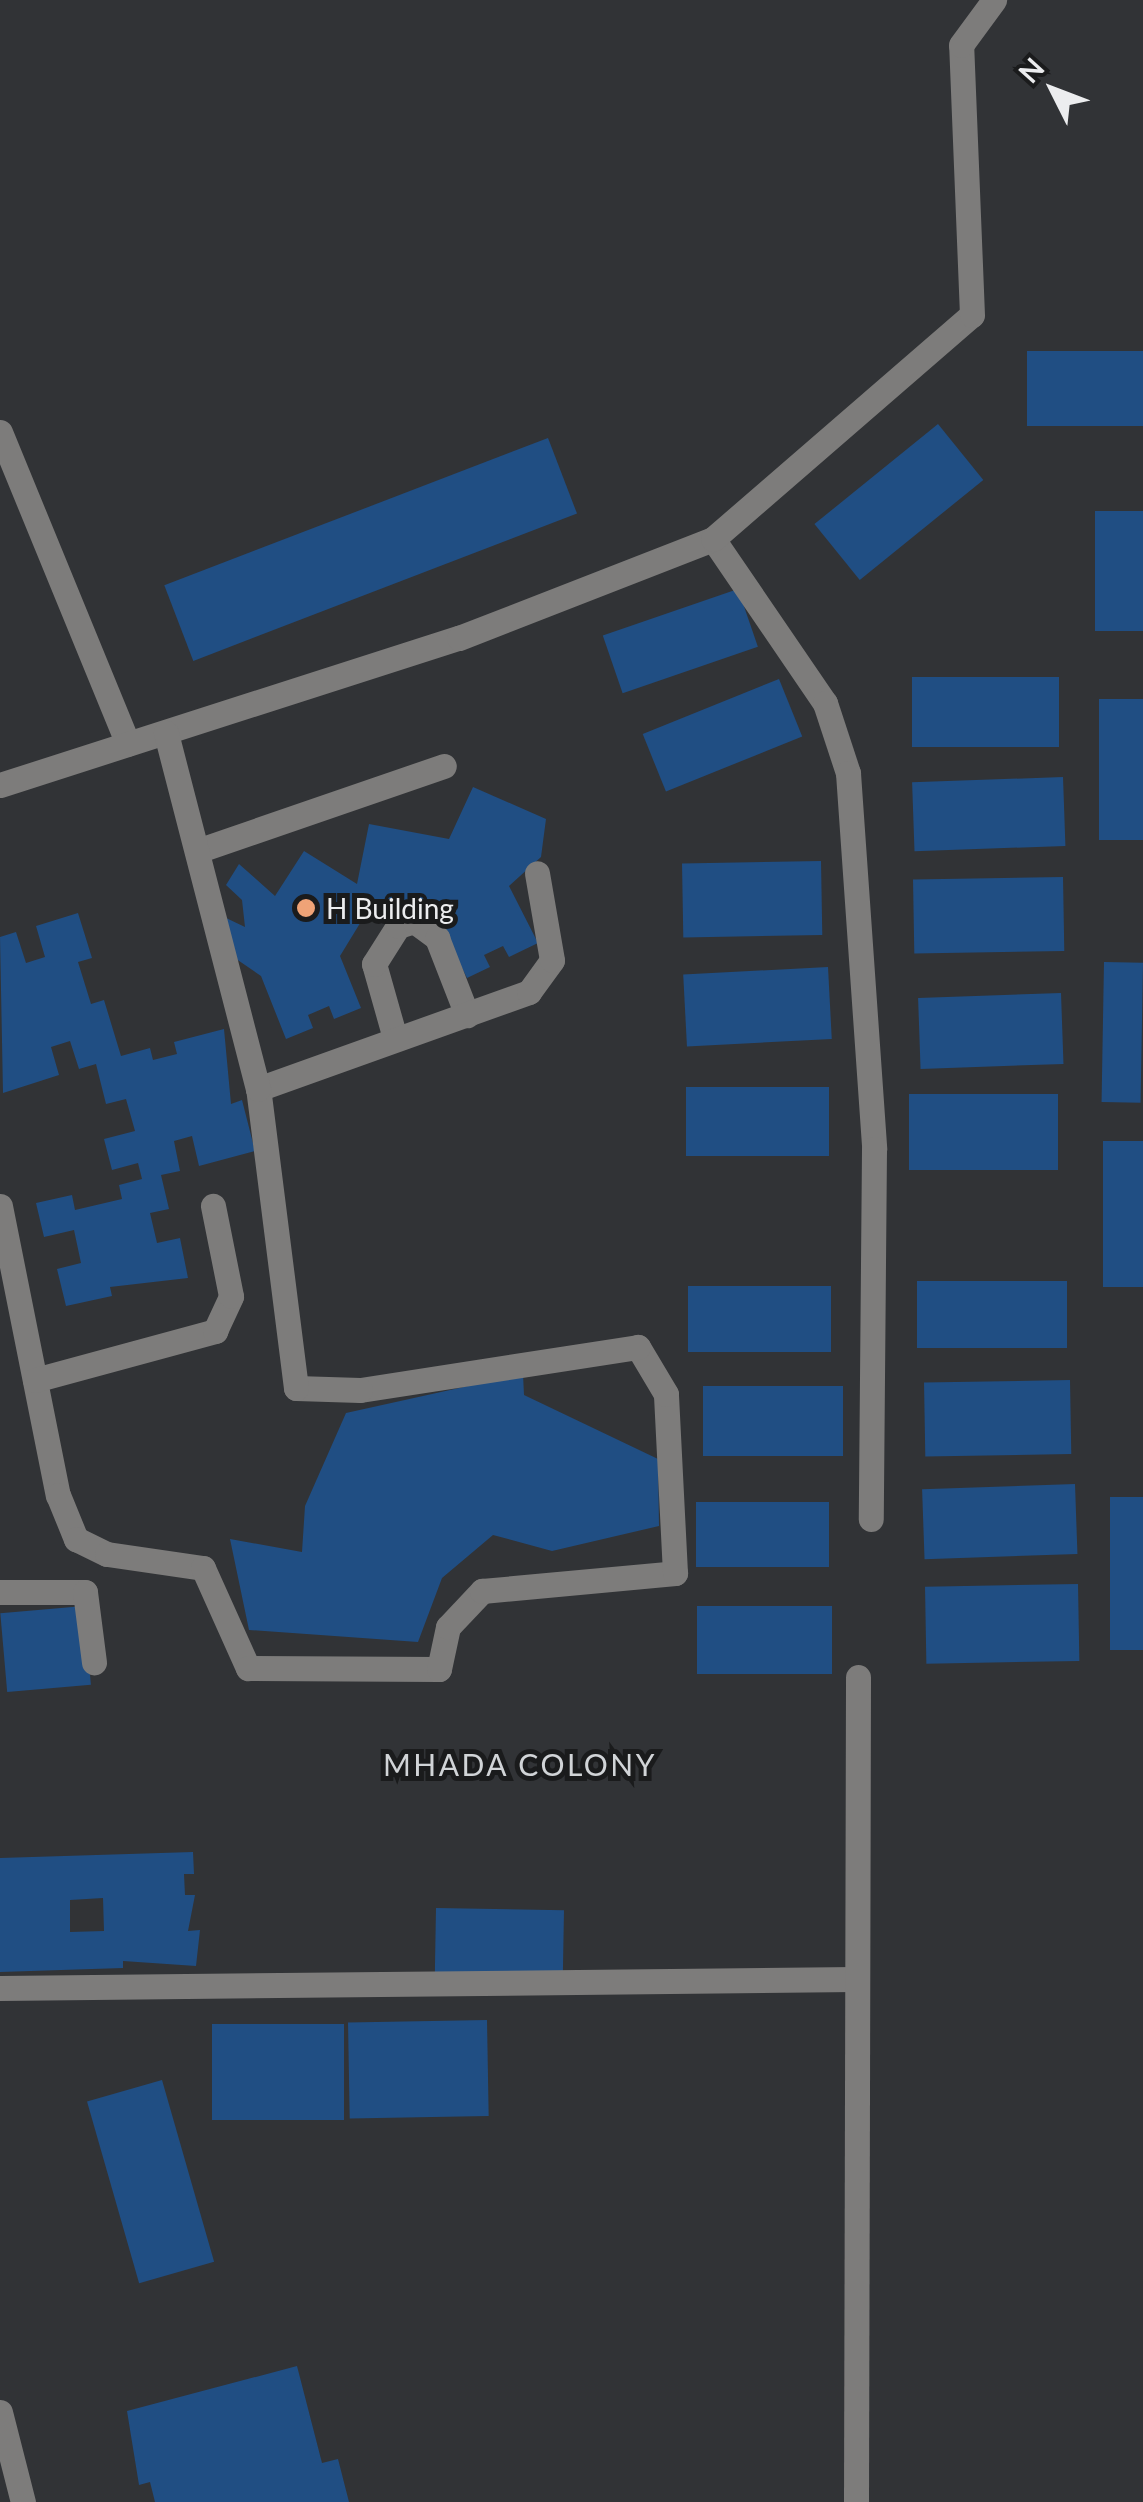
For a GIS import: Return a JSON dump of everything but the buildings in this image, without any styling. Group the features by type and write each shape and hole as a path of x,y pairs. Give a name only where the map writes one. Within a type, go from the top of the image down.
{"street":[{"path":"0,785 459,638 714,539 972,315 961,45 994,0"},
{"path":"0,432 128,744"},
{"path":"714,539 825,703 848,773 874,1149 871,1519"},
{"path":"0,1206 35,1380 76,1538 108,1554 202,1568 248,1668 439,1669 448,1626 482,1592 675,1574 666,1394 638,1347 360,1390 296,1388 258,1089 166,733"},
{"path":"197,850 444,766"},
{"path":"258,1089 529,992 552,960 537,873"},
{"path":"395,1038 374,964 382,940 414,920 437,938 467,1014"},
{"path":"35,1380 215,1331 231,1296 212,1206"},
{"path":"0,1592 85,1592 94,1662"},
{"path":"856,2502 858,1677"},
{"path":"0,1988 856,1979"},
{"path":"0,2412 23,2502"}],"place":[{"name":"H Building","path":"306,908"}],"district":[{"name":"MHADA COLONY","path":"520,1764"}]}
